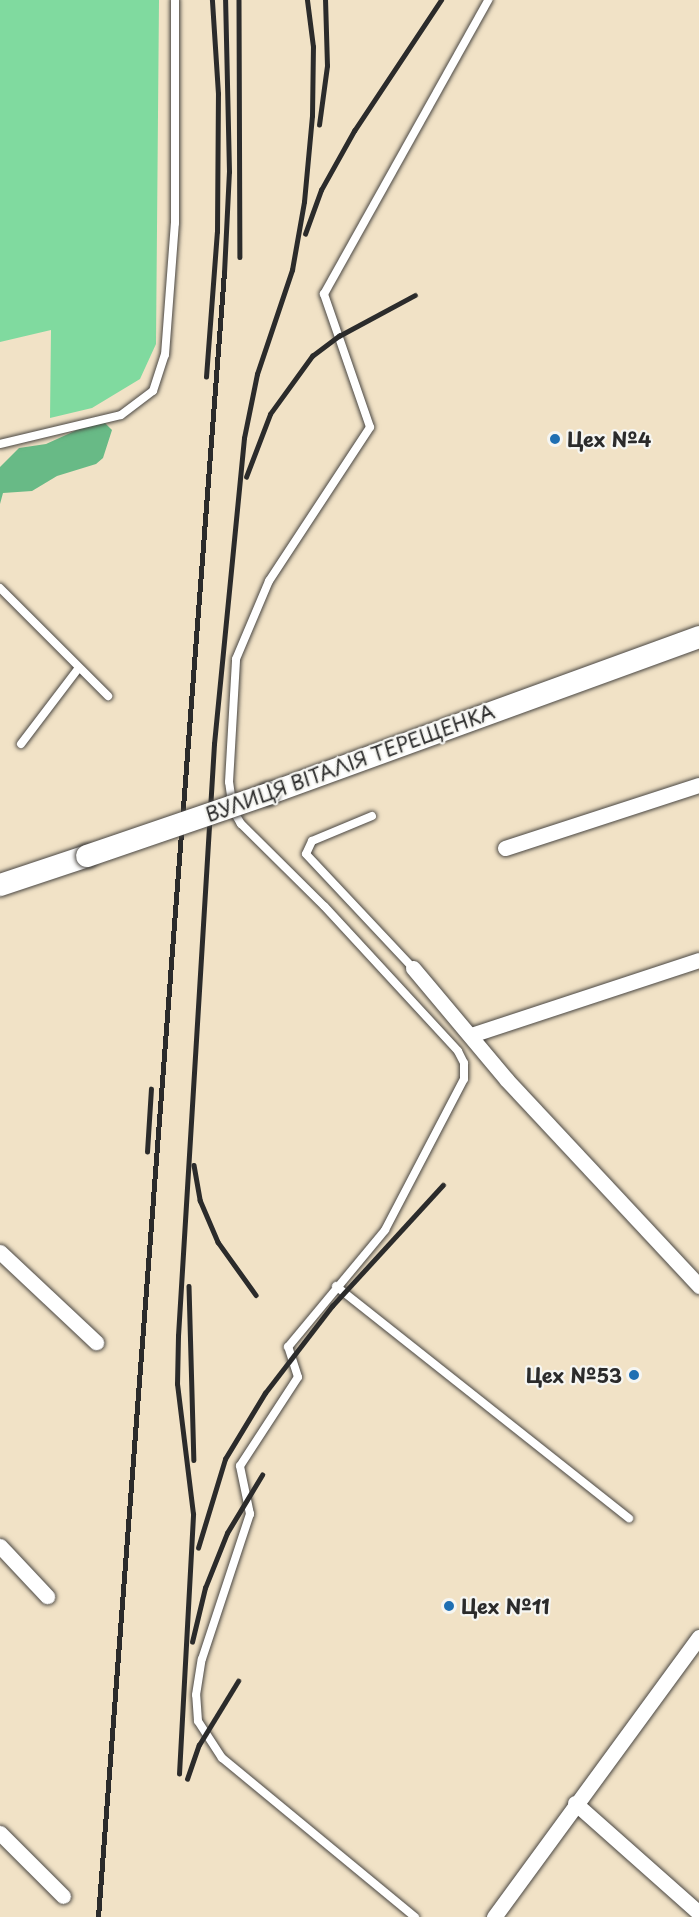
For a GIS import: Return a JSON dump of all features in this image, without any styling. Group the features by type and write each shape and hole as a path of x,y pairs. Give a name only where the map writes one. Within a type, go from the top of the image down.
{"main road":[{"name":"ВУЛИЦЯ ВІТАЛІЯ ТЕРЕЩЕНКА","path":"0,885 268,794 699,637"}],"street":[{"path":"505,848 699,785"},
{"path":"471,1035 699,960"},
{"path":"413,968 507,1080 697,1283"},
{"path":"0,1252 96,1342"},
{"path":"0,1546 47,1596"},
{"path":"494,1917 575,1803 699,1637"},
{"path":"575,1803 699,1913"},
{"path":"0,1833 63,1896"}],"lane":[{"path":"0,444 121,415 153,391 165,355 175,224 175,0"},
{"path":"415,1917 222,1758 198,1721 196,1695 202,1659 250,1514 240,1466 298,1377 288,1347 336,1286 385,1230 464,1079 464,1063 458,1052 324,906 241,824 233,810 230,782 236,659 269,581 370,427 324,294 488,0"},
{"path":"0,588 78,669 108,696"},
{"path":"21,744 78,669"},
{"path":"372,816 312,841 306,854 413,968"},
{"path":"336,1286 628,1518"}],"green space":[{"path":"0,0 159,0 156,344 140,379 92,408 50,418 51,330 0,342"},
{"path":"105,423 112,430 103,458 96,464 57,476 32,491 3,493 0,504 0,467 19,448 46,444 88,425"}],"railway":[{"path":"206,377 217,232 218,94 212,0"},
{"path":"98,1917 224,273 229,172 225,0"},
{"path":"239,0 240,257"},
{"path":"179,1774 193,1514 177,1384 178,1336 214,744 244,438 257,374 292,270 304,202 312,116 313,47 307,0"},
{"path":"319,125 327,66 325,0"},
{"path":"305,234 321,190 354,131 441,0"},
{"path":"246,477 270,414 312,356 339,336 415,295"},
{"path":"147,1152 151,1089"},
{"path":"194,1165 200,1200 218,1242 256,1295"},
{"path":"198,1548 225,1459 265,1393 332,1306 443,1185"},
{"path":"189,1286 194,1460"},
{"path":"192,1642 205,1588 227,1533 262,1475"},
{"path":"187,1779 199,1745 238,1681"}],"place":[{"name":"Цех №4","path":"555,439"},
{"name":"Цех №53","path":"634,1375"},
{"name":"Цех №11","path":"449,1606"}]}
